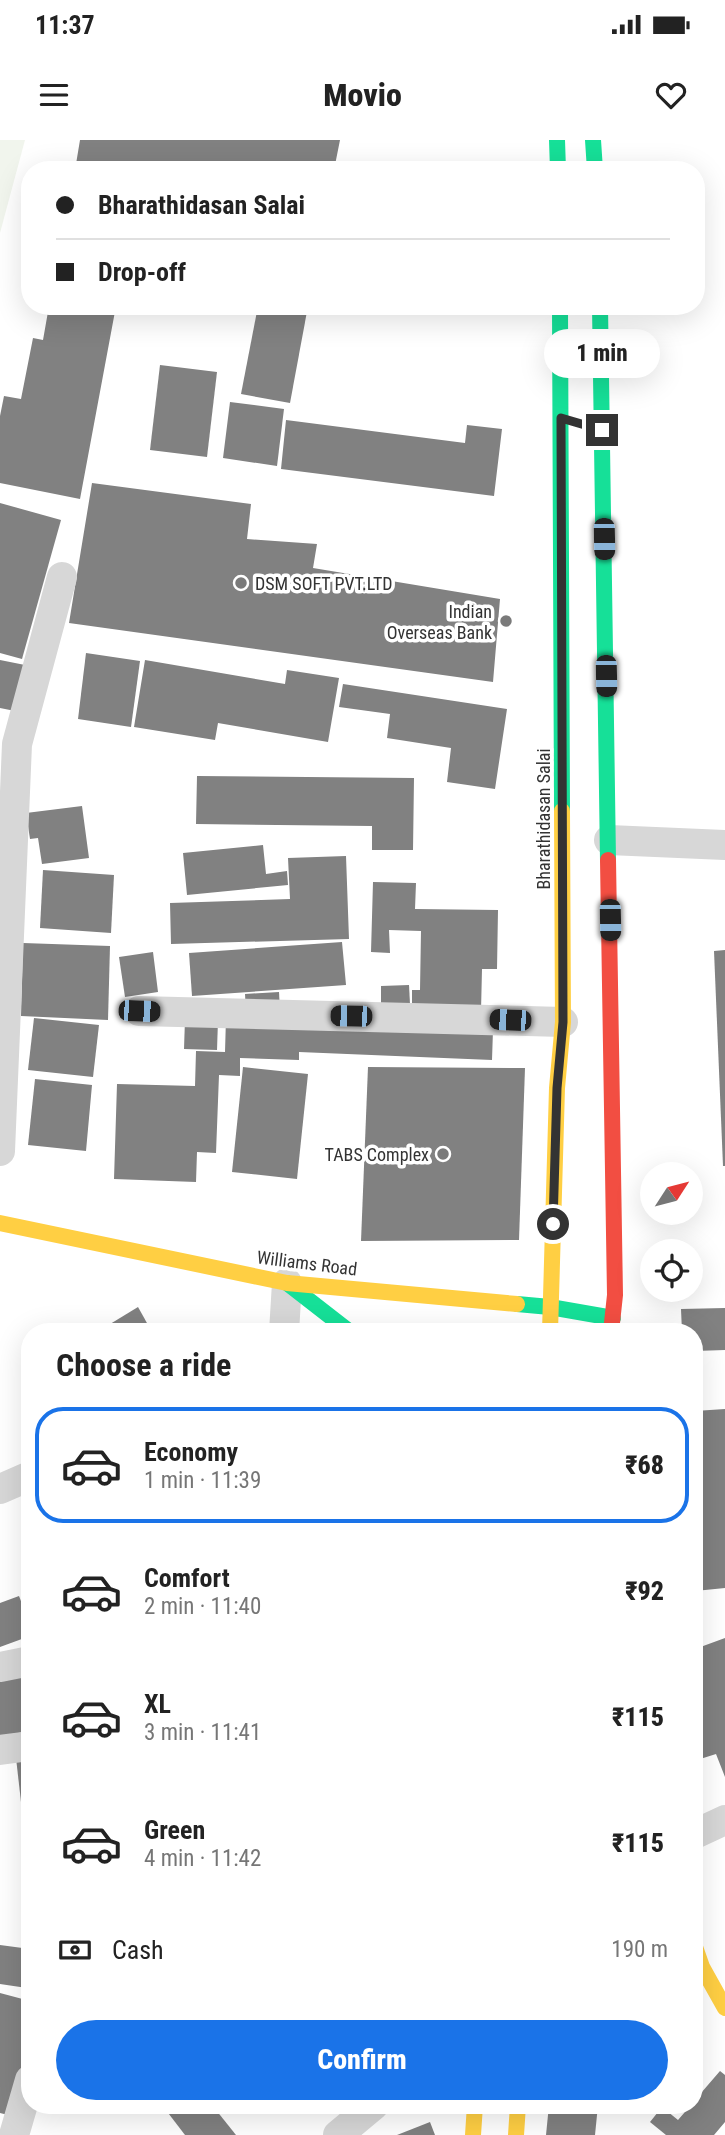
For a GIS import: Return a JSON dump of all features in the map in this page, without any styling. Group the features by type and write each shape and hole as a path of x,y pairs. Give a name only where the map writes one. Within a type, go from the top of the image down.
{"main road":[{"path":"557,140 558,161"},
{"path":"593,140 594,161"},
{"name":"Bharathidasan Salai","path":"550,1323 557,1088 563,1022 560,315"},
{"path":"600,315 615,1296 612,1323"},
{"path":"561,418 602,430"},
{"name":"Williams Road","path":"0,1223 287,1283 550,1307 605,1323"},
{"path":"287,1283 338,1323"},
{"path":"703,1969 725,2008"},
{"path":"472,2135 474,2114"},
{"path":"516,2135 517,2114"}],"street":[{"path":"0,1151 17,744 62,577"},
{"path":"609,840 725,845"},
{"path":"139,1011 563,1022"},
{"path":"285,1323 287,1283"},
{"path":"0,1489 21,1480"},
{"path":"0,1667 21,1663"},
{"path":"0,1750 21,1747"},
{"path":"703,1830 725,1820"},
{"path":"14,2135 21,2111"},
{"path":"338,2135 363,2114"}],"shaded area":[{"path":"0,140 25,140 0,233"}],"building":[{"path":"80,140 340,140 336,161 76,161"},
{"path":"47,315 114,315 80,499 0,483 0,416 4,396 21,399 33,338 43,340"},
{"path":"256,315 306,315 290,403 241,394"},
{"path":"160,365 217,372 207,457 150,450"},
{"path":"230,402 284,409 277,466 223,458"},
{"path":"286,420 465,443 467,425 502,429 494,496 281,469"},
{"name":"DSM SOFT PVT.LTD","path":"92,483 251,504 247,539 317,544 313,568 500,599 493,682 69,623"},
{"path":"0,503 61,520 22,659 0,653"},
{"path":"86,653 140,661 131,727 78,719"},
{"path":"0,660 25,665 15,711 0,708"},
{"path":"145,660 285,684 287,670 339,678 328,742 218,723 215,740 134,727"},
{"path":"343,684 507,709 495,789 447,782 451,748 387,738 390,714 339,707"},
{"path":"197,776 414,778 413,850 372,850 372,826 196,824"},
{"path":"82,806 89,858 42,864 38,838 30,839 26,813"},
{"path":"263,845 266,874 287,871 288,885 187,895 183,853"},
{"path":"346,856 349,939 171,944 170,903 290,899 288,858"},
{"path":"43,870 114,875 111,933 40,928"},
{"path":"373,882 416,883 415,909 498,910 497,969 482,969 481,1011 412,1009 412,990 420,990 421,931 389,930 390,953 371,952"},
{"path":"342,942 346,985 192,996 189,953"},
{"path":"23,943 110,946 108,1020 21,1016"},
{"path":"725,950 725,1166 723,1166 714,951"},
{"path":"153,952 158,992 125,997 119,957"},
{"path":"409,985 410,1004 381,1005 381,986"},
{"path":"279,992 280,1011 246,1013 245,994"},
{"path":"34,1018 99,1025 93,1077 28,1070"},
{"path":"226,1018 493,1030 492,1060 299,1052 299,1060 240,1058 240,1076 219,1075 216,1153 197,1152 196,1182 114,1179 117,1084 195,1086 196,1051 225,1052"},
{"path":"185,1019 218,1020 217,1050 184,1049"},
{"path":"243,1067 308,1074 297,1179 232,1172"},
{"name":"TABS Complex","path":"368,1067 525,1068 519,1240 361,1241"},
{"path":"35,1079 92,1085 86,1151 28,1145"},
{"path":"138,1307 147,1323 112,1323"},
{"path":"725,1308 725,1350 703,1351 703,1323 682,1323 681,1309"},
{"path":"725,1409 725,1588 703,1590 703,1410"},
{"path":"19,1596 21,1601 21,1639 0,1647 0,1603"},
{"path":"725,1638 725,1777 716,1754 703,1758 703,1646"},
{"path":"21,1672 21,1732 0,1736 0,1675"},
{"path":"21,1748 21,1802 15,1749"},
{"path":"0,1945 21,1948 21,1987 0,1984"},
{"path":"0,1993 21,1999 21,2084 12,2116 0,2113"},
{"path":"720,2071 725,2075 725,2122 714,2135 666,2135 650,2122 656,2114 671,2114 678,2120 683,2114 703,2114 703,2091"},
{"path":"169,2114 219,2114 236,2135 185,2135"},
{"path":"548,2114 597,2114 595,2135 546,2135"},
{"path":"430,2122 435,2135 397,2135"}],"traffic: fast":[{"path":"557,140 558,161"},
{"path":"593,140 594,161"},
{"path":"560,315 562,811"},
{"path":"600,315 608,860"},
{"path":"287,1283 338,1323"},
{"path":"517,1304 613,1318"}],"traffic: slow":[{"path":"550,1323 557,1088 563,1022 562,811"},
{"path":"0,1223 287,1283 517,1304"},
{"path":"703,1969 725,2008"},
{"path":"473,2135 474,2114"},
{"path":"516,2135 517,2114"}],"traffic: jam":[{"path":"608,860 615,1295 612,1323"}],"place":[{"name":"DSM SOFT PVT.LTD","path":"241,583"},
{"name":"Indian Overseas Bank","path":"506,621"},
{"name":"TABS Complex","path":"443,1154"}],"route":[{"path":"553,1224 557,1088 563,1022 561,418 602,430"}]}
